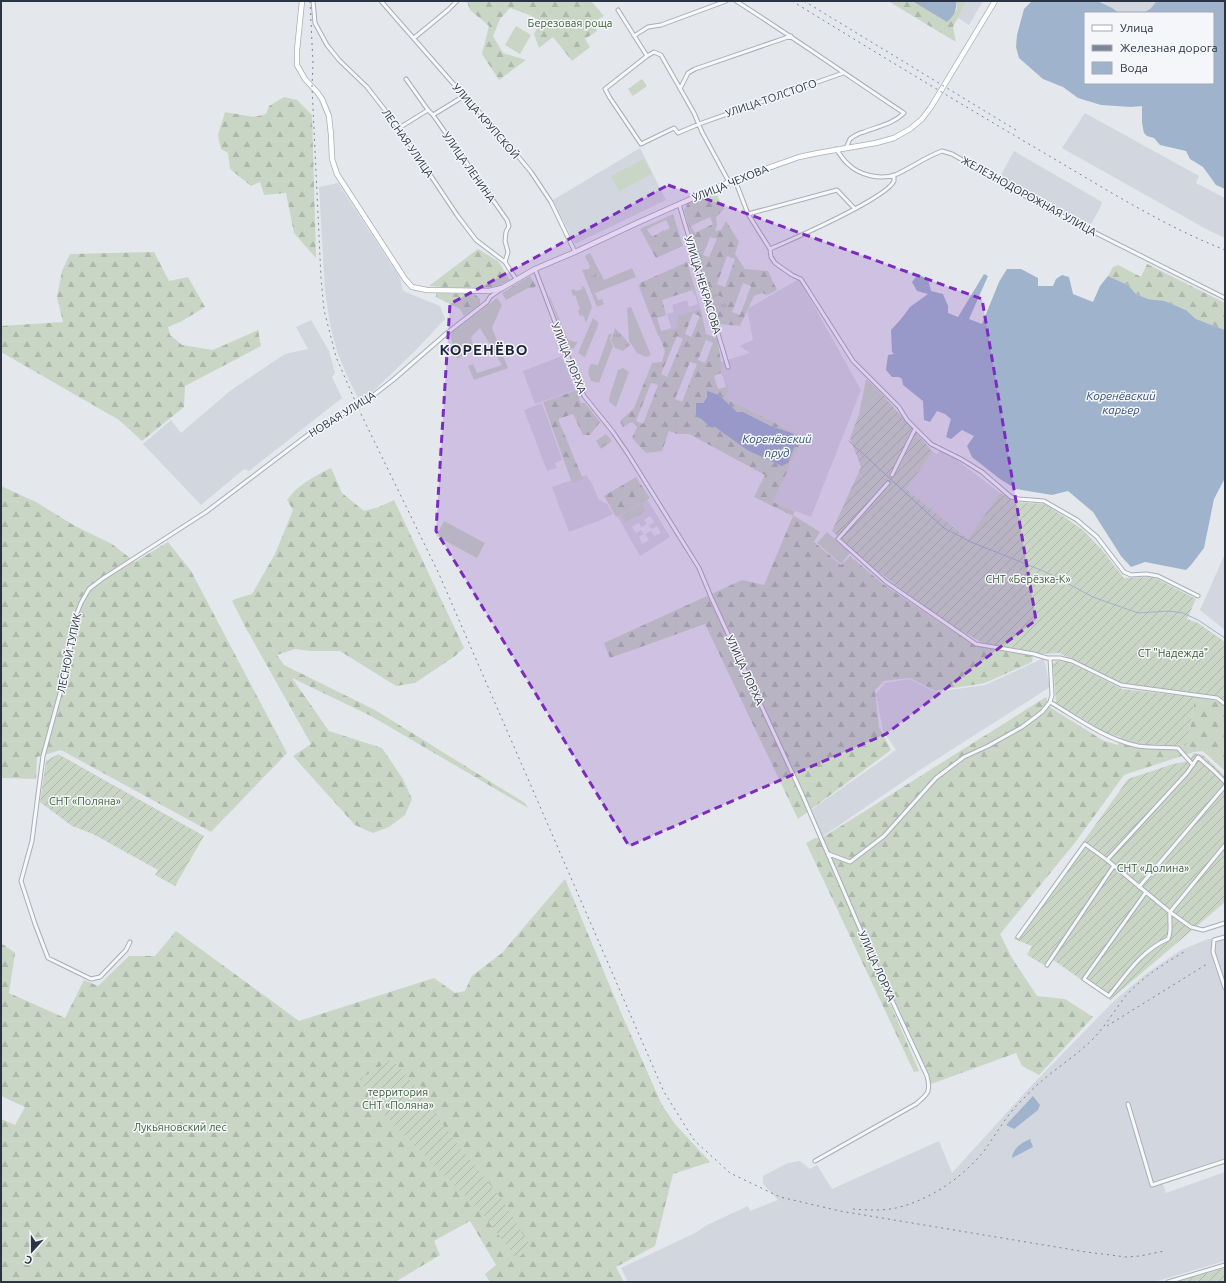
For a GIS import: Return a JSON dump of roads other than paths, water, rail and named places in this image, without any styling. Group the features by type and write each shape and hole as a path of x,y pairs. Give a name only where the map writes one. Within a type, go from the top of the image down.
{"main road":[{"name":"НОВАЯ УЛИЦА","path":"302,1 297,65 305,79 322,99 329,116 332,159 337,174 405,279 412,287 417,288 489,291 502,288 516,280"},
{"name":"УЛИЦА ЧЕХОВА","path":"516,280 535,269 729,182 799,157 876,143 894,138 910,129 922,119 939,95 995,1"}],"street":[{"name":"ЛЕСНАЯ УЛИЦА","path":"313,1 315,23 327,45 339,60 367,87 399,128 457,215 476,240 505,262 516,280"},
{"name":"УЛИЦА КРУПСКОЙ","path":"381,1 464,96 498,132 531,172 551,202 575,252"},
{"path":"414,38 457,1"},
{"path":"634,36 648,27 661,25 726,1"},
{"path":"736,1 791,36 843,73 904,113 898,119 887,125 862,132 850,139 846,148"},
{"path":"618,10 647,56 654,52 661,55 694,113 729,182"},
{"path":"680,90 688,73 695,69 791,36"},
{"name":"УЛИЦА ТОЛСТОГО","path":"647,56 605,89 641,144 674,128 678,133 699,124 843,73"},
{"name":"УЛИЦА ЛЕНИНА","path":"406,79 507,220 508,226 505,241 508,252 505,262"},
{"path":"433,115 464,96"},
{"path":"399,128 428,110"},
{"name":"ЖЕЛЕЗНОДОРОЖНАЯ УЛИЦА","path":"836,150 847,164 862,173 881,177 894,175 942,151 952,154 1048,209 1225,298"},
{"path":"770,249 855,209 885,190 893,182 894,175"},
{"path":"735,180 748,214 770,249 771,257 775,263 792,275 801,279 853,361 894,402 915,429 931,444 961,459 982,472 1011,497 1044,501 1082,523 1097,537 1124,572 1131,575 1146,574 1158,576 1198,596"},
{"path":"748,214 837,190 855,209"},
{"name":"УЛИЦА НЕКРАСОВА","path":"679,204 728,367"},
{"name":"УЛИЦА ЛОРХА","path":"535,269 584,396 613,432 698,568 829,854 877,968 927,1076 929,1086 927,1096 916,1104 815,1161"},
{"name":"НОВАЯ УЛИЦА","path":"196,519 317,428 366,401 394,380 424,352 487,302 490,297 502,288"},
{"path":"489,291 491,293 490,297"},
{"path":"892,475 915,429"},
{"path":"888,483 838,539 886,582 976,644 1072,661 1121,686 1217,698 1225,704"},
{"name":"ЛЕСНОЙ ТУПИК","path":"130,942 126,950 100,977 91,979 48,958 21,881 31,844 43,756 68,664 75,618 81,603 89,589 102,579 196,519"},
{"path":"829,854 850,862 884,836 936,778 964,758 1022,727 1042,712 1050,702 1052,695 1050,658"},
{"path":"1050,702 1093,729 1109,737 1139,746 1178,748 1193,765"},
{"path":"1107,860 1193,765 1198,757 1225,782"},
{"path":"1139,887 1225,786"},
{"path":"1018,937 1085,844 1191,927 1203,930 1225,923"},
{"path":"1146,892 1084,978 1109,996 1143,955 1159,943 1168,939 1171,934 1169,921 1170,912 1225,845"},
{"path":"1047,965 1114,866"},
{"path":"1225,937 1214,940 1213,952 1225,988"},
{"path":"1128,1104 1152,1185 1225,1161"},
{"path":"1168,1282 1225,1265"}],"water":[{"path":"912,1 956,1 956,7 952,17 947,22"},
{"path":"1032,1 1098,1 1118,12 1084,12 1084,84 1214,84 1214,12 1145,12 1150,9 1157,1 1225,1 1225,189 1216,185 1203,167 1190,159 1186,151 1160,145 1154,138 1147,136 1144,133 1142,123 1142,106 1131,107 1101,105 1078,98 1063,87 1043,79 1019,58 1016,47 1017,35 1024,9"},
{"name":"Коренёвский карьер","path":"1007,269 1021,269 1038,278 1038,286 1053,286 1056,279 1062,275 1069,277 1073,294 1093,302 1100,286 1108,276 1128,285 1136,294 1148,299 1165,301 1186,310 1196,319 1225,330 1225,478 1214,499 1204,548 1186,570 1145,562 1131,567 1121,556 1093,512 1068,491 1052,495 1016,489 1000,479 972,457 967,446 974,436 962,430 951,439 946,437 951,419 945,414 937,411 930,422 924,420 923,401 903,385 902,379 899,377 892,377 886,370 888,355 894,354 892,352 891,330 910,307 928,294 917,291 912,282 918,274 928,279 931,291 943,294 948,306 948,313 958,317 984,274 988,276 969,319 982,324 999,282"},
{"name":"Коренёвский пруд","path":"707,391 719,395 737,412 743,412 771,426 792,433 797,440 788,463 782,466 747,450 715,427 712,428 696,416 696,403 703,403 707,397"},
{"path":"1033,1096 1040,1105 1038,1110 1014,1129 1006,1125"},
{"path":"1030,1139 1033,1147 1012,1158 1014,1151 1018,1146"}],"waterway":[{"path":"849,441 944,528 971,542 1048,573 1093,597 1138,613 1169,611 1183,613 1198,620 1225,638"}],"railway":[{"path":"310,1 313,64 312,87 321,278 324,310 336,357 360,412 439,574 664,1092 694,1140 730,1173 780,1197 840,1211 1086,1252 1126,1257 1164,1251"},
{"path":"792,1 1115,195 1158,219 1225,250"},
{"path":"804,1 1016,130"},
{"path":"853,1209 885,1210 896,1208 921,1200 933,1194 955,1179 984,1151 1010,1113 1033,1088 1096,1036 1124,998 1137,984 1152,972 1184,952"},
{"path":"1107,1026 1207,964"}],"district":[{"name":"КОРЕНЁВО","path":"484,349"}],"park label":[{"name":"Березовая роща","path":"570,23"},
{"name":"СНТ «Берёзка-К»","path":"1028,579"},
{"name":"СТ \"Надежда\"","path":"1173,653"},
{"name":"СНТ «Поляна»","path":"85,801"},
{"name":"СНТ «Долина»","path":"1153,868"},
{"name":"территория СНТ «Поляна»","path":"398,1098"},
{"name":"Лукьяновский лес","path":"180,1127"}]}
